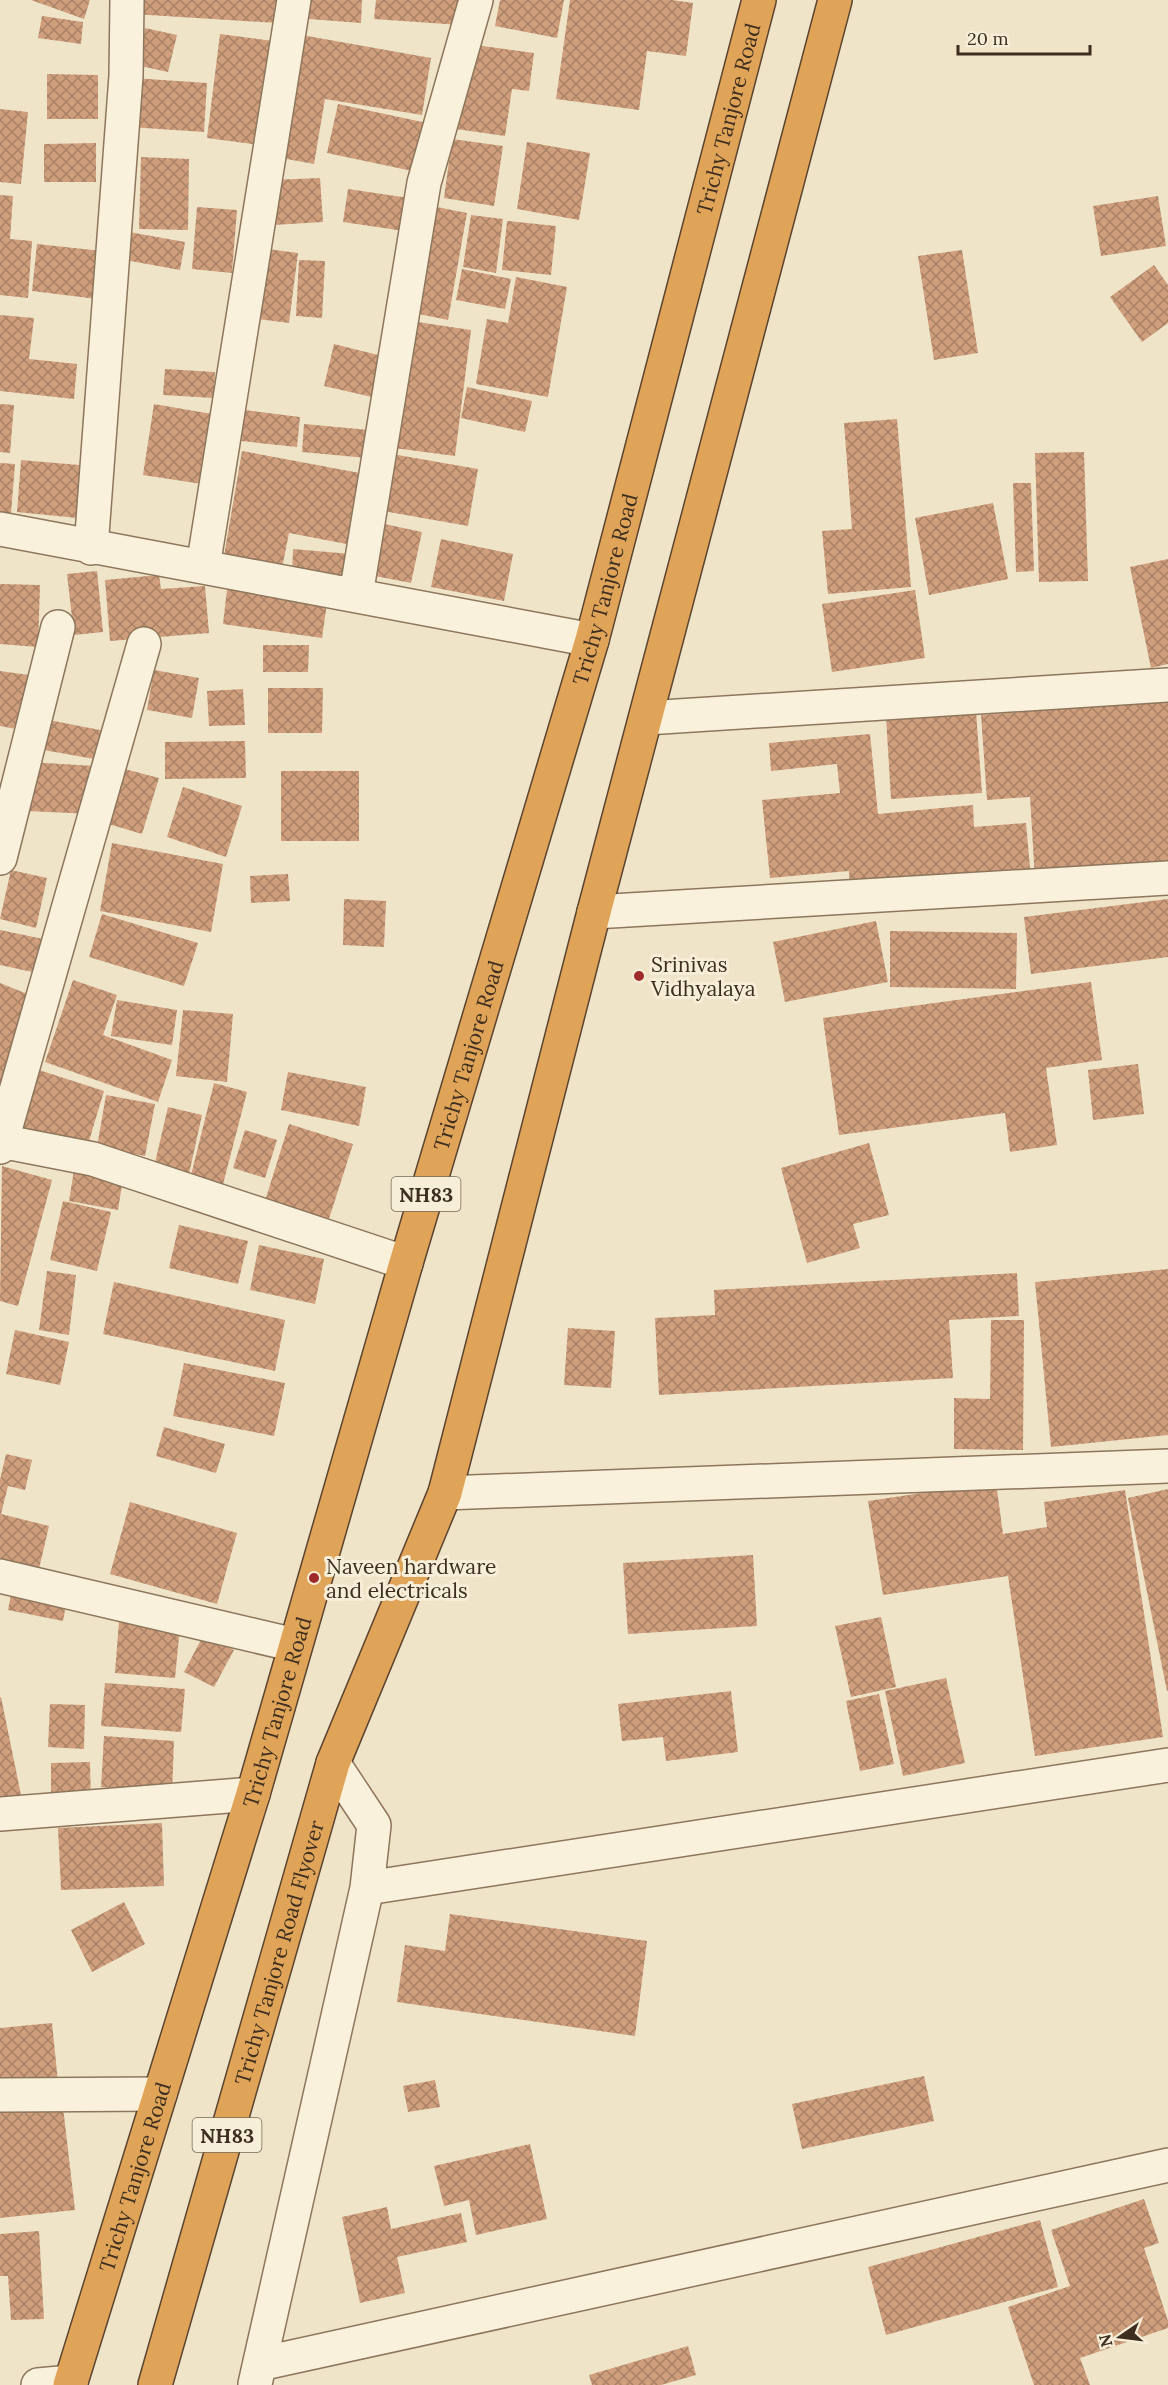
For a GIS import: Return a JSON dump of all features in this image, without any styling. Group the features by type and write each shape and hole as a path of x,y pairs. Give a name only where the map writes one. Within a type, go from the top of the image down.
{"highway":[{"name":"Trichy Tanjore Road","path":"70,2383 253,1794 406,1263 592,640 759,0"},
{"name":"NH83","path":"333,1763 445,1492 594,912 835,0"},
{"name":"Trichy Tanjore Road Flyover","path":"155,2385 333,1763"}],"street":[{"path":"91,548 126,76 127,0"},
{"path":"203,567 294,0"},
{"path":"356,595 424,183 476,0"},
{"path":"0,529 91,548 592,640"},
{"path":"0,858 57,627"},
{"path":"144,644 1,1143 93,1158 406,1263"},
{"path":"646,717 1168,685"},
{"path":"594,912 1168,878"},
{"path":"445,1492 1168,1466"},
{"path":"0,1576 296,1645"},
{"path":"333,1763 374,1825 367,1888 257,2375 1168,2164"},
{"path":"367,1888 1168,1765"},
{"path":"0,1814 253,1794"},
{"path":"0,2095 160,2094"},
{"path":"38,2385 70,2383"}],"building":[{"path":"31,0 90,0 84,19"},
{"path":"134,0 279,0 278,23 133,14"},
{"path":"310,0 362,0 361,23 309,19"},
{"path":"376,0 462,0 460,25 374,19"},
{"path":"500,0 564,0 557,38 495,26"},
{"path":"570,0 672,0 693,3 686,56 647,51 639,110 556,99"},
{"path":"42,16 83,22 81,44 38,38"},
{"path":"145,28 177,35 168,72 136,65"},
{"path":"220,34 273,41 260,145 207,138"},
{"path":"296,34 431,58 422,115 325,99 314,164 276,157"},
{"path":"468,44 534,53 529,91 512,89 505,136 456,129"},
{"path":"47,74 98,75 98,119 47,119"},
{"path":"133,78 207,83 204,132 130,127"},
{"path":"338,104 427,123 417,172 327,153"},
{"path":"0,109 28,112 21,184 0,182"},
{"path":"452,139 503,146 494,206 444,198"},
{"path":"527,142 590,153 579,220 517,209"},
{"path":"96,143 96,182 44,182 44,144"},
{"path":"141,157 189,159 188,230 139,229"},
{"path":"320,178 323,222 274,225 271,180"},
{"path":"348,189 409,198 404,231 343,222"},
{"path":"0,195 13,196 10,239 32,241 28,298 0,295"},
{"path":"1158,196 1166,246 1101,256 1093,206"},
{"path":"432,206 467,213 448,320 414,313"},
{"path":"197,207 237,210 232,273 192,269"},
{"path":"471,215 503,219 496,273 463,267"},
{"path":"507,221 556,226 551,275 502,270"},
{"path":"129,232 185,242 180,270 125,260"},
{"path":"37,244 102,251 97,299 32,291"},
{"path":"260,248 298,253 289,323 251,318"},
{"path":"962,250 978,353 934,360 918,256"},
{"path":"299,260 325,261 322,318 296,316"},
{"path":"1154,265 1168,285 1168,323 1142,342 1110,297"},
{"path":"462,269 511,279 505,309 456,300"},
{"path":"516,277 567,287 548,397 476,384 487,319 508,323"},
{"path":"0,315 34,318 29,359 77,364 74,399 0,391"},
{"path":"411,321 471,330 455,456 394,448"},
{"path":"334,344 382,356 372,397 324,386"},
{"path":"165,369 215,372 214,398 163,395"},
{"path":"467,387 532,401 525,432 461,418"},
{"path":"0,404 14,405 10,453 0,452"},
{"path":"154,404 212,414 202,484 143,475"},
{"path":"245,410 300,417 297,447 241,441"},
{"path":"897,419 911,587 828,594 822,531 852,529 844,423"},
{"path":"304,424 369,430 367,458 302,452"},
{"path":"242,451 365,474 352,545 289,533 281,573 223,562"},
{"path":"1084,452 1088,581 1039,582 1035,453"},
{"path":"392,454 478,469 468,526 383,511"},
{"path":"21,460 91,466 87,519 17,512"},
{"path":"0,463 15,464 11,514 0,513"},
{"path":"1013,483 1031,483 1034,571 1016,572"},
{"path":"993,503 1008,579 929,595 915,518"},
{"path":"380,523 422,532 411,583 370,575"},
{"path":"441,539 513,554 504,601 431,587"},
{"path":"293,549 351,554 349,581 292,576"},
{"path":"1168,559 1168,664 1151,668 1130,567"},
{"path":"97,571 103,632 74,635 67,574"},
{"path":"159,575 161,589 205,586 209,633 110,641 105,580"},
{"path":"228,581 328,596 322,638 223,624"},
{"path":"0,584 40,585 38,647 0,644"},
{"path":"915,590 925,658 832,672 822,604"},
{"path":"263,645 309,645 308,672 263,672"},
{"path":"154,670 199,678 192,718 147,710"},
{"path":"0,671 36,676 27,731 0,726"},
{"path":"268,688 323,688 322,733 268,733"},
{"path":"243,689 245,725 209,726 207,691"},
{"path":"1168,701 1168,870 1035,880 1030,797 987,800 981,715"},
{"path":"976,711 982,793 891,799 886,717"},
{"path":"44,719 105,731 100,760 38,749"},
{"path":"870,734 878,814 973,805 974,827 1026,823 1031,879 850,896 849,871 770,878 762,800 840,793 837,764 771,771 769,743"},
{"path":"245,741 246,778 165,779 165,742"},
{"path":"29,762 95,766 92,814 27,811"},
{"path":"121,768 159,778 142,834 105,823"},
{"path":"281,771 359,771 359,841 281,841"},
{"path":"183,787 242,806 226,857 167,837"},
{"path":"112,843 223,864 211,932 100,911"},
{"path":"11,870 47,878 36,928 0,919"},
{"path":"288,874 290,901 251,903 250,876"},
{"path":"344,899 386,901 384,947 343,945"},
{"path":"1168,899 1168,957 1031,974 1024,917"},
{"path":"102,914 198,943 184,986 89,957"},
{"path":"876,921 888,982 785,1002 773,942"},
{"path":"0,930 53,941 46,975 0,965"},
{"path":"890,931 1017,933 1016,989 890,987"},
{"path":"73,980 117,995 103,1035 172,1060 158,1102 45,1062"},
{"path":"1091,982 1102,1060 1046,1068 1057,1145 1010,1152 1005,1113 839,1135 823,1018"},
{"path":"0,983 35,997 0,1088"},
{"path":"117,1000 177,1010 172,1045 111,1036"},
{"path":"183,1010 233,1014 227,1082 176,1076"},
{"path":"1138,1064 1144,1114 1093,1120 1088,1070"},
{"path":"39,1070 104,1091 86,1151 21,1131"},
{"path":"288,1072 366,1087 359,1126 281,1110"},
{"path":"214,1083 247,1092 222,1188 190,1179"},
{"path":"106,1095 155,1104 145,1156 97,1147"},
{"path":"168,1107 202,1115 189,1174 154,1167"},
{"path":"289,1124 353,1144 328,1222 265,1201"},
{"path":"245,1130 277,1140 265,1178 233,1168"},
{"path":"869,1143 889,1215 853,1224 860,1248 807,1263 781,1168"},
{"path":"2,1166 52,1180 18,1306 0,1301"},
{"path":"74,1170 123,1179 118,1210 69,1201"},
{"path":"63,1201 111,1212 97,1271 50,1260"},
{"path":"179,1225 248,1241 238,1284 169,1268"},
{"path":"259,1245 324,1259 315,1304 250,1290"},
{"path":"1168,1269 1168,1435 1051,1447 1035,1282"},
{"path":"47,1271 76,1275 69,1335 39,1330"},
{"path":"1017,1273 1019,1316 949,1320 953,1378 659,1395 655,1318 715,1315 714,1290"},
{"path":"114,1282 285,1320 275,1371 103,1334"},
{"path":"991,1320 1024,1320 1023,1450 954,1449 954,1398 990,1399"},
{"path":"568,1328 615,1331 611,1388 564,1385"},
{"path":"15,1330 69,1342 60,1385 6,1374"},
{"path":"184,1363 285,1383 274,1436 173,1416"},
{"path":"164,1427 225,1444 216,1473 156,1456"},
{"path":"6,1454 32,1460 25,1490 8,1486 1,1514 49,1526 39,1569 0,1559 0,1480"},
{"path":"996,1482 1003,1534 1047,1527 1044,1502 1125,1490 1163,1737 1035,1756 1008,1576 883,1595 868,1501"},
{"path":"1168,1489 1168,1691 1167,1691 1128,1498"},
{"path":"130,1502 237,1533 217,1604 110,1574"},
{"path":"753,1555 757,1626 628,1634 623,1563"},
{"path":"12,1589 67,1599 63,1621 8,1610"},
{"path":"881,1617 896,1687 851,1697 835,1626"},
{"path":"119,1621 180,1627 175,1678 115,1673"},
{"path":"204,1634 234,1650 214,1687 184,1672"},
{"path":"946,1678 965,1763 903,1776 885,1691"},
{"path":"105,1683 185,1689 181,1732 101,1726"},
{"path":"731,1691 738,1752 666,1761 663,1737 622,1741 618,1704"},
{"path":"879,1694 894,1764 860,1771 846,1701"},
{"path":"0,1698 21,1795 0,1799"},
{"path":"50,1704 85,1705 84,1749 48,1747"},
{"path":"104,1736 174,1741 172,1793 101,1787"},
{"path":"90,1762 91,1804 51,1805 51,1763"},
{"path":"162,1823 164,1886 61,1890 58,1828"},
{"path":"124,1902 145,1944 92,1972 71,1930"},
{"path":"450,1914 647,1941 635,2036 397,2002 405,1945 445,1951"},
{"path":"52,2023 58,2082 0,2088 0,2028"},
{"path":"924,2076 934,2121 802,2149 792,2104"},
{"path":"435,2080 440,2107 408,2112 403,2086"},
{"path":"63,2107 75,2210 0,2218 0,2113"},
{"path":"530,2144 547,2219 476,2235 469,2200 444,2206 434,2166"},
{"path":"1144,2199 1159,2243 1144,2248 1168,2321 1168,2328 1080,2358 1090,2385 1034,2385 1008,2307 1070,2286 1051,2230"},
{"path":"387,2207 391,2229 461,2213 467,2242 397,2257 405,2293 360,2303 342,2217"},
{"path":"1040,2220 1058,2287 886,2335 868,2267"},
{"path":"39,2231 44,2319 11,2320 8,2276 0,2276 0,2234"},
{"path":"688,2346 696,2375 661,2385 592,2385 589,2375"}],"place":[{"name":"Srinivas Vidhyalaya","path":"639,976"},
{"name":"Naveen hardware and electricals","path":"314,1578"}]}
